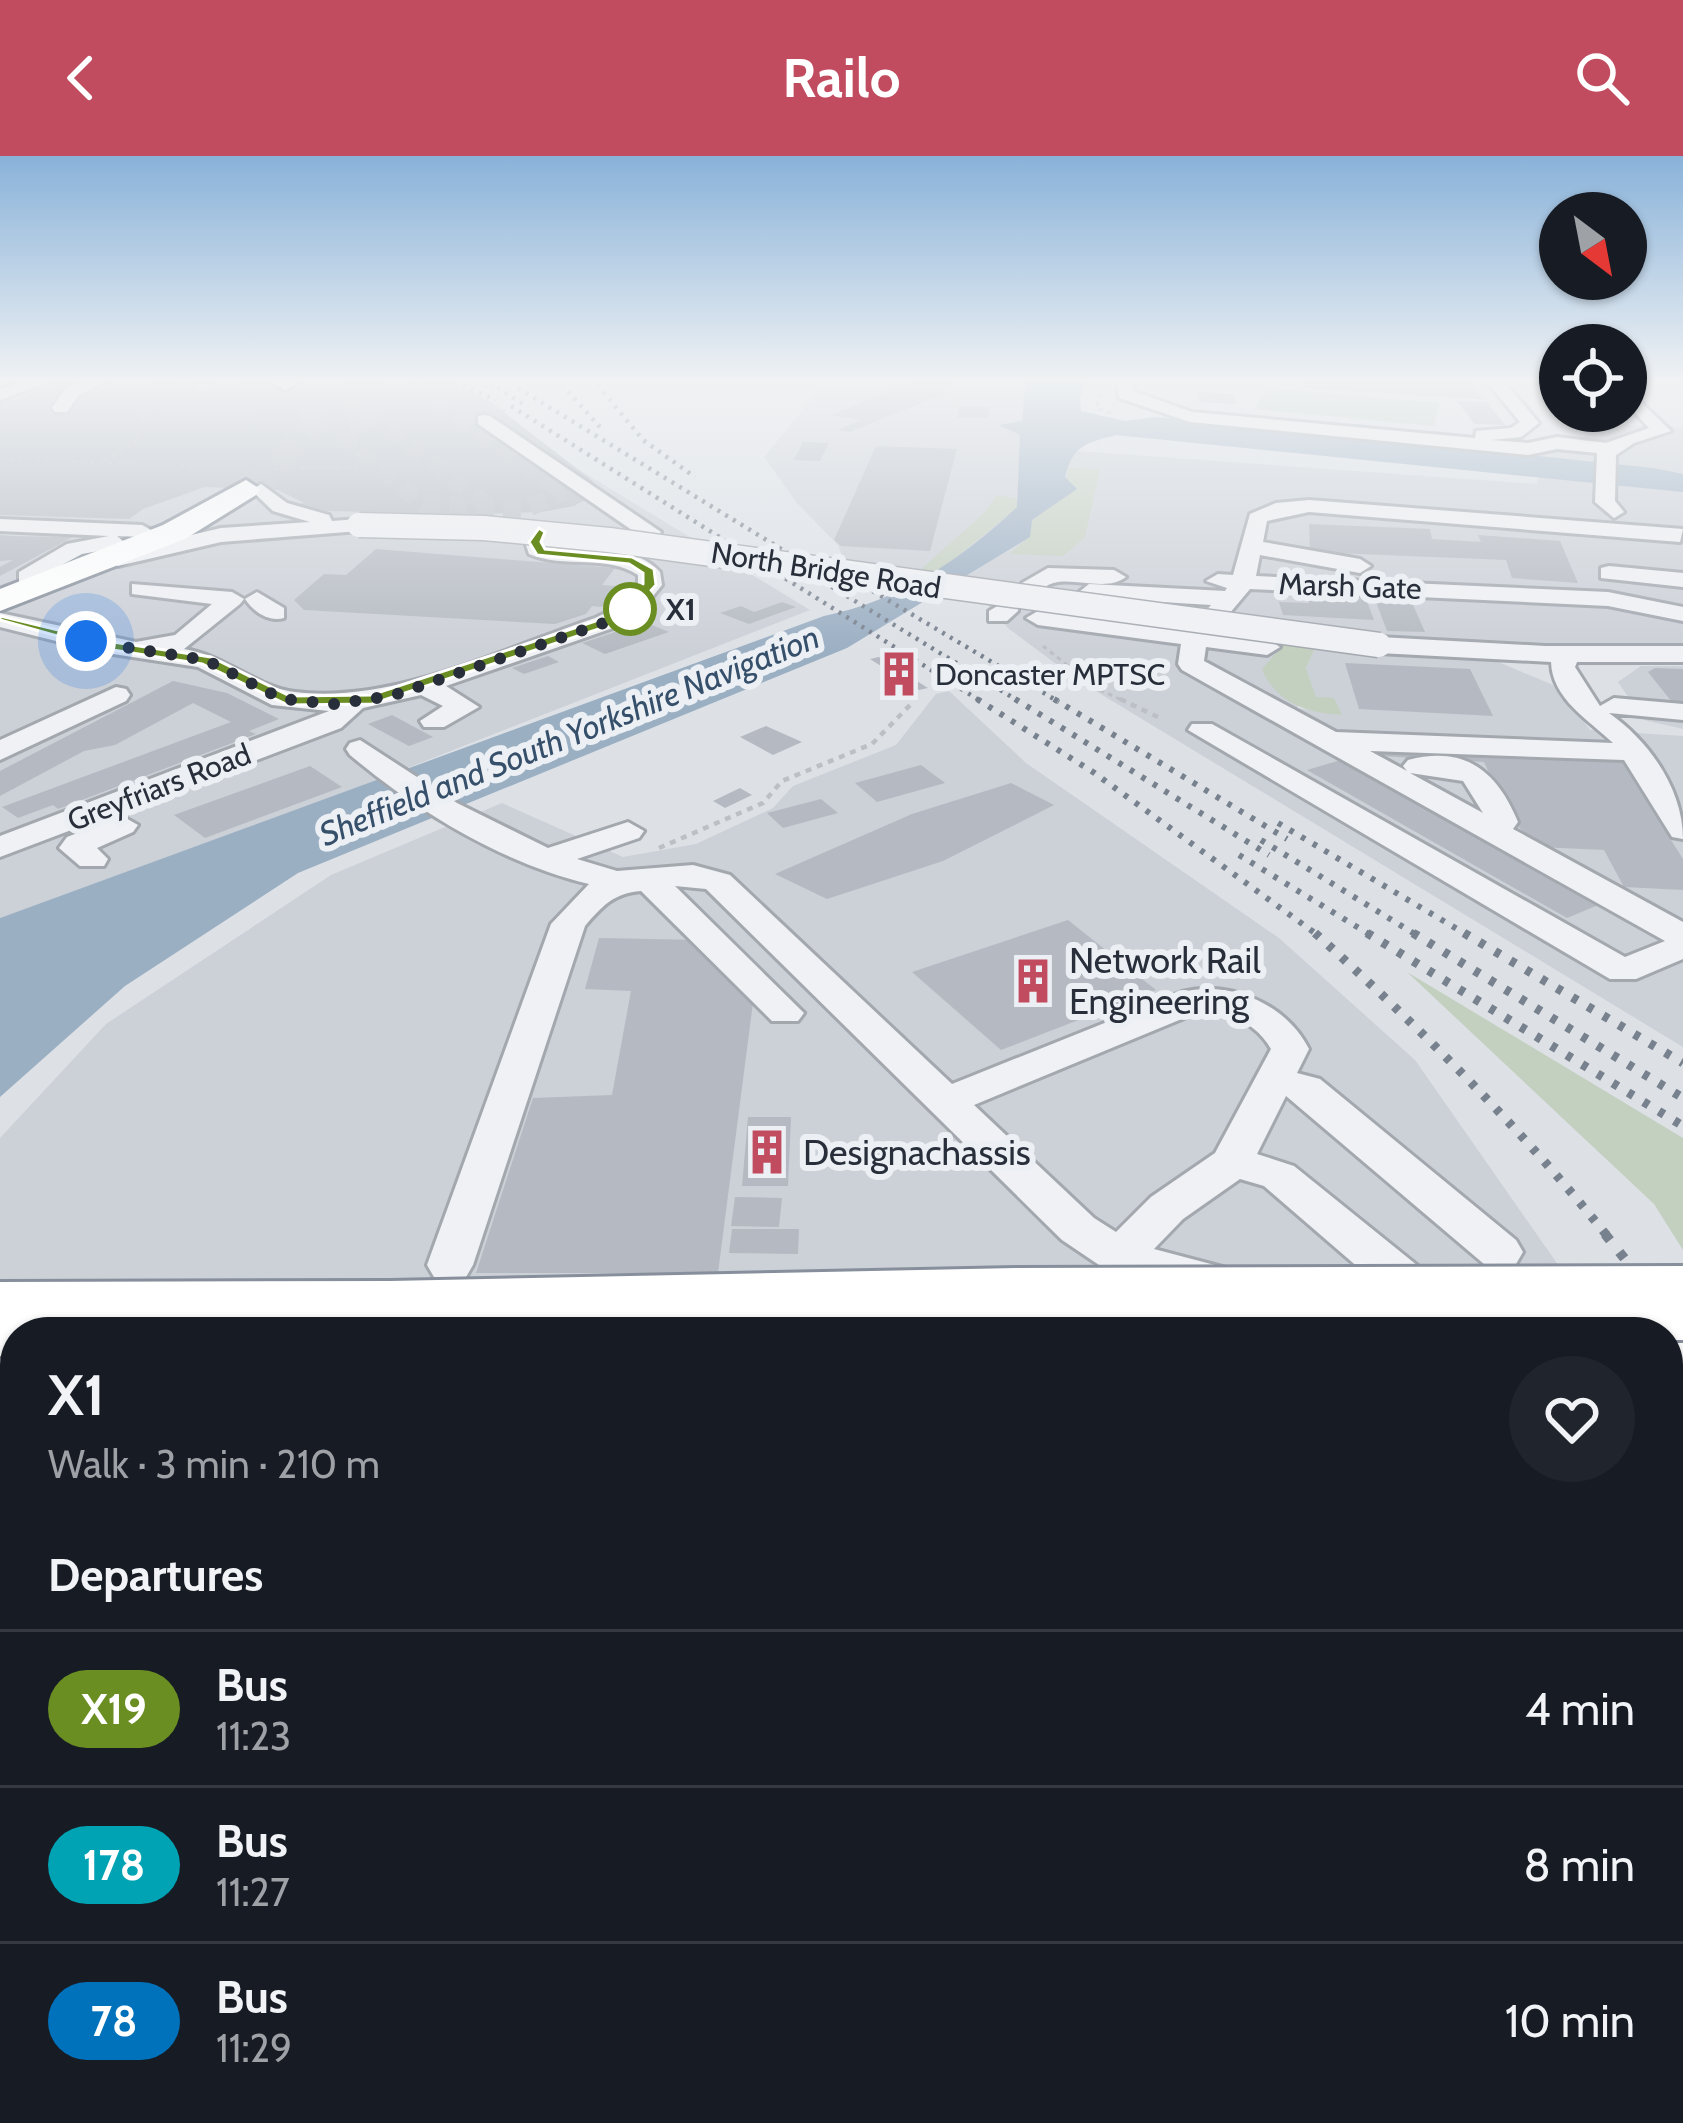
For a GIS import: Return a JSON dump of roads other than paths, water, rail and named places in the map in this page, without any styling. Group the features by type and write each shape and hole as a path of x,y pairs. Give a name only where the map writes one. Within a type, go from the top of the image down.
{"highway":[{"path":"185,518 132,536 9,603 11,611 185,518 244,480"},
{"path":"438,1317 1017,1305 1683,1303"}],"street":[{"path":"541,470 634,547"},
{"path":"556,470 614,509 634,547"},
{"path":"1611,470 1608,586 1683,580"},
{"name":"North Bridge Road","path":"244,480 270,502 298,514 362,524"},
{"path":"1679,531 1613,512 1293,507 1257,518 1235,591 1195,638 1191,664 1683,936"},
{"path":"185,518 243,529 296,527"},
{"name":"North Bridge Road","path":"78,572 190,540 296,527 362,524 510,529 622,540 1136,616 1379,643 1566,654 1683,654"},
{"path":"0,525 132,536"},
{"path":"544,531 634,547"},
{"name":"Greyfriars Road","path":"5,840 264,747 331,709 423,685 619,618 654,594 634,547"},
{"path":"1251,547 1306,555 1319,563 1483,576 1510,593"},
{"name":"Marsh Gate","path":"1030,588 1054,568 1235,591 1472,600 1608,586 1680,614"},
{"path":"56,634 171,646 232,599 140,589"},
{"path":"1058,621 1084,593 1100,590 1235,591"},
{"path":"9,603 56,634 221,665 282,699 331,709 360,749 550,858 633,878 703,876 727,889 1078,1229 1121,1257 1182,1276 1260,1281 1292,1317"},
{"path":"181,655 260,605"},
{"path":"1012,613 1267,647"},
{"path":"1566,654 1562,667 1613,721 1683,830"},
{"path":"1613,721 1594,670 1615,654"},
{"path":"423,685 465,707 434,721"},
{"path":"0,751 116,694"},
{"path":"1544,704 1683,731"},
{"path":"1239,752 1319,737 1613,721 1683,712"},
{"path":"1398,718 1613,721"},
{"path":"1202,730 1623,971 1683,946"},
{"path":"92,859 75,848 81,841 283,762 264,747"},
{"path":"550,858 628,831"},
{"path":"633,878 785,1013"},
{"path":"450,1264 568,924 591,898 633,878"},
{"path":"946,1101 1207,998 1240,1006 1290,1042 1232,1161 1220,1176 1184,1196 1144,1230 1121,1257"},
{"path":"1274,1081 1306,1088 1500,1252"},
{"path":"1232,1161 1279,1176 1406,1282"}],"water":[{"name":"Sheffield and South Yorkshire Navigation","path":"1019,470 1067,470 1065,477 1077,489 1032,520 1030,537 847,648 298,873 125,986 0,1097 0,918 824,616 879,600 952,561 1017,507"},
{"path":"1462,470 1662,470 1683,474 1683,492"}],"tunnel":[{"path":"246,489 272,470"},
{"path":"261,490 276,470"},
{"path":"381,470 423,504 525,509 564,492 532,470"},
{"path":"441,470 486,505"}],"railway":[{"path":"613,470 982,702"},
{"path":"652,470 809,566"},
{"path":"685,470 695,477"},
{"path":"793,563 1020,702"},
{"path":"834,568 1058,702"},
{"path":"977,699 1093,772 1315,933"},
{"path":"1015,699 1269,855"},
{"path":"1054,699 1058,702"},
{"path":"1058,702 1287,839"},
{"path":"1278,823 1469,936"},
{"path":"1261,840 1418,936"},
{"path":"1239,855 1372,936"},
{"path":"1315,933 1319,936"},
{"path":"1315,933 1468,1079 1608,1237"},
{"path":"1367,933 1683,1126"},
{"path":"1413,933 1683,1098"},
{"path":"1464,933 1683,1063"},
{"path":"1605,1234 1671,1317"}],"place":[{"name":"X1","path":"630,609"},
{"name":"Doncaster MPTSC","path":"899,674"},
{"name":"Network Rail Engineering","path":"1033,981"},
{"name":"Designachassis","path":"767,1152"}]}
